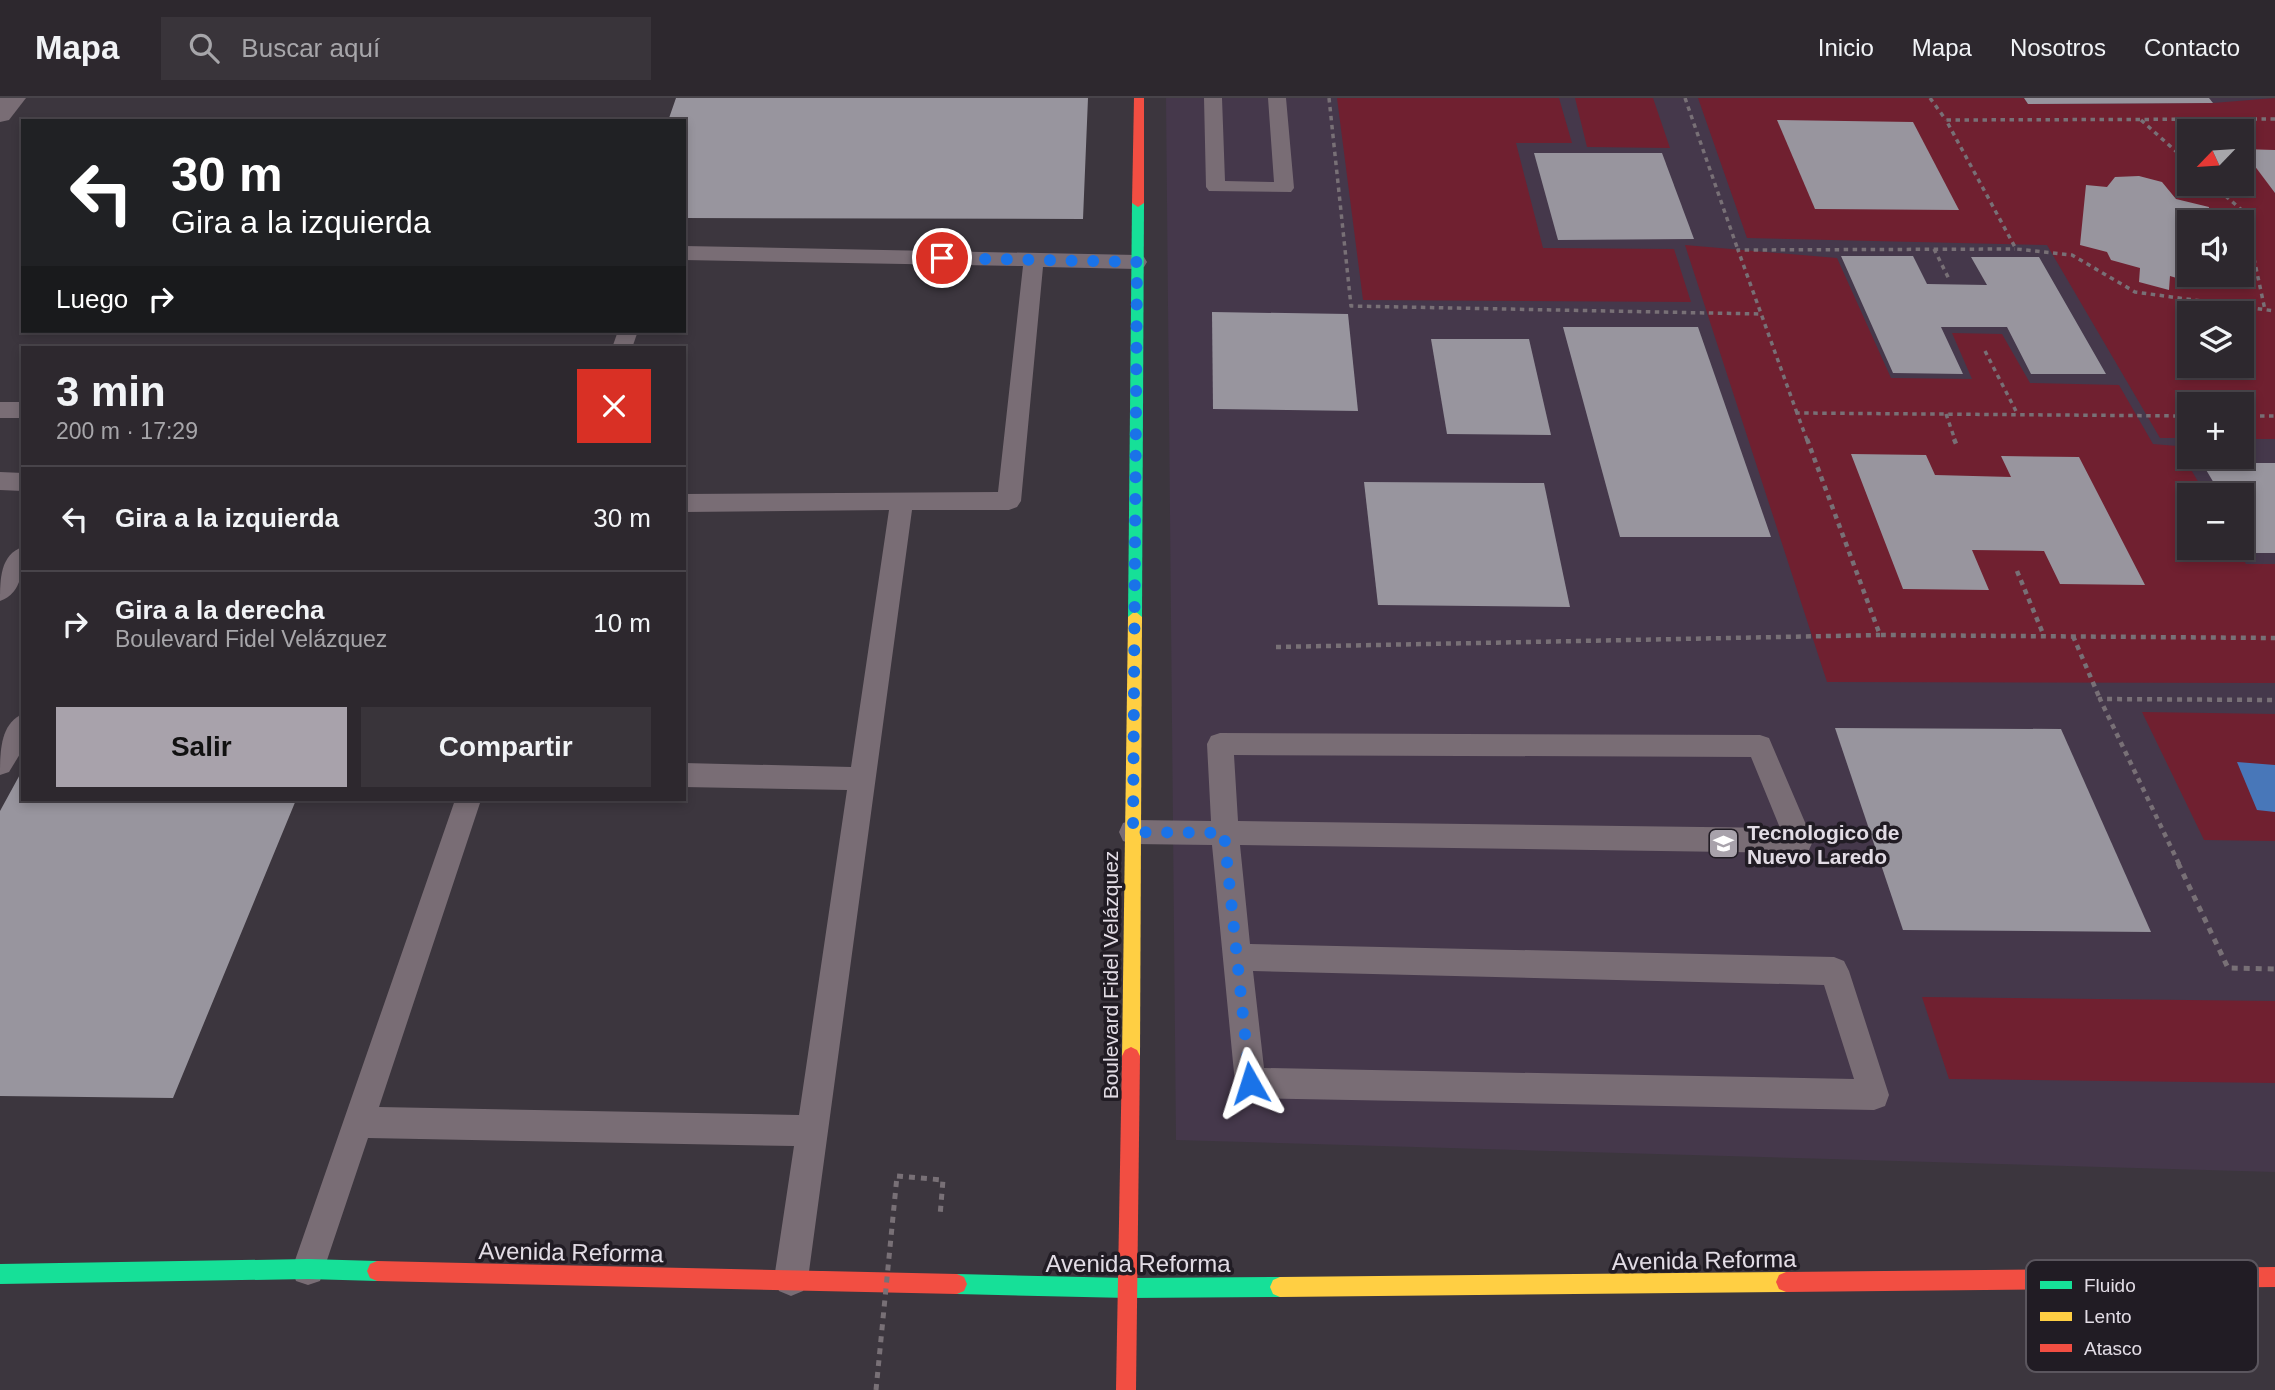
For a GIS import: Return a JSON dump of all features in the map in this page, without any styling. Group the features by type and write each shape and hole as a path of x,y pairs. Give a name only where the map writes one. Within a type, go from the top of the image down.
{"main road":[{"name":"Boulevard Fidel Velázquez","path":"1126,1390 1139,98"},
{"name":"Avenida Reforma","path":"0,1274 307,1269 1128,1288 2026,1279"}],"street":[{"path":"0,114 13,98"}],"lane":[{"path":"1213,98 1216,187 1284,188 1277,98"},
{"path":"686,253 1137,262"},
{"path":"686,503 1009,501 1034,260"},
{"path":"0,410 21,410"},
{"path":"0,481 21,482"},
{"path":"791,1279 902,500"},
{"path":"0,591 14,559"},
{"path":"0,764 21,728"},
{"path":"1133,832 1224,833 1799,841 1760,746 1220,744 1224,833 1250,1083 1874,1095 1834,971 1237,957"},
{"path":"686,775 863,779"},
{"path":"307,1269 468,801"},
{"path":"357,1122 814,1131"}],"path":[{"path":"1329,98 1351,306 1760,314"},
{"path":"1685,98 1760,314 1880,635"},
{"path":"1930,98 1946,120 2016,249"},
{"path":"1946,120 2275,119"},
{"path":"2141,120 2177,152"},
{"path":"2226,196 2244,212 2265,310"},
{"path":"1934,249 1949,279"},
{"path":"1738,250 2016,249 2072,255 2135,292 2275,311"},
{"path":"1985,351 2018,415"},
{"path":"1797,413 2177,416"},
{"path":"1946,414 1956,446"},
{"path":"2254,416 2275,416"},
{"path":"2017,571 2044,636"},
{"path":"1276,646 1880,635 2275,638"},
{"path":"2073,636 2100,699 2228,968 2275,969"},
{"path":"2100,699 2275,700"},
{"path":"876,1390 897,1176 943,1181 940,1216"}],"shaded area":[{"name":"Tecnologico de Nuevo Laredo","path":"1166,98 2275,98 2275,1172 1176,1140"},
{"path":"1337,98 1559,98 1572,143 1516,143 1543,248 1674,249 1691,302 1363,300"},
{"path":"1575,98 1653,98 1670,148 1587,147"},
{"path":"1698,98 2024,98 2028,104 2213,103 2275,98 2275,439 2254,439 2254,392 2177,392 2177,438 2160,438 2047,245 1747,238"},
{"path":"1685,245 1837,258 1891,378 1972,379 1952,333 2002,334 2030,383 2119,385 2153,444 2177,446 2177,469 2191,469 2199,483 2177,483 2177,560 2244,560 2246,564 2275,564 2275,683 1827,682"},
{"path":"2142,712 2275,714 2275,841 2204,840"},
{"path":"1922,997 2275,1001 2275,1083 1949,1079"}],"water":[{"path":"2237,762 2275,765 2275,812 2257,810"}],"building":[{"path":"676,98 1088,98 1083,219 686,218 686,119 669,119"},
{"path":"2024,98 2209,98 2213,103 2028,104"},
{"path":"1777,120 1913,122 1959,210 1815,209"},
{"path":"2254,149 2275,150 2275,193 2254,165"},
{"path":"1534,153 1662,153 1694,239 1558,240"},
{"path":"2139,176 2162,182 2176,199 2209,207 2209,210 2177,210 2177,278 2170,276 2169,290 2139,282 2140,268 2111,260 2107,252 2080,245 2086,185 2107,187 2115,177"},
{"path":"1841,256 1913,256 1927,284 1987,285 1971,257 2039,257 2106,374 2031,374 2007,327 1941,327 1963,374 1893,373"},
{"path":"1212,312 1348,314 1358,411 1213,409"},
{"path":"1563,327 1698,327 1771,537 1620,537"},
{"path":"1431,339 1529,339 1551,435 1447,434"},
{"path":"1851,454 1926,455 1935,475 2011,477 2001,456 2079,457 2145,585 2060,584 2044,551 1972,550 1989,590 1903,589"},
{"path":"2254,463 2275,463 2275,553 2254,551 2254,483 2214,483 2206,469 2254,469"},
{"path":"1364,482 1544,483 1570,607 1378,605"},
{"path":"1835,728 2061,729 2151,932 1903,930"},
{"path":"21,773 21,801 296,801 173,1098 0,1096 0,811"}],"traffic: fast":[{"path":"1135,617 1138,203"},
{"path":"0,1274 308,1269 377,1271"},
{"path":"957,1284 1128,1288 1280,1287"}],"traffic: slow":[{"path":"1131,1056 1135,617"},
{"path":"1280,1287 1786,1282"}],"traffic: jam":[{"path":"1138,203 1139,98"},
{"path":"1126,1390 1131,1056"},
{"path":"377,1271 957,1284"},
{"path":"2258,1277 2275,1277"},
{"path":"1786,1282 2026,1280"}],"place":[{"name":"Tecnologico de Nuevo Laredo","path":"1724,844"}],"route":[{"path":"942,258 1137,262 1133,832 1224,833 1250,1083"}]}
